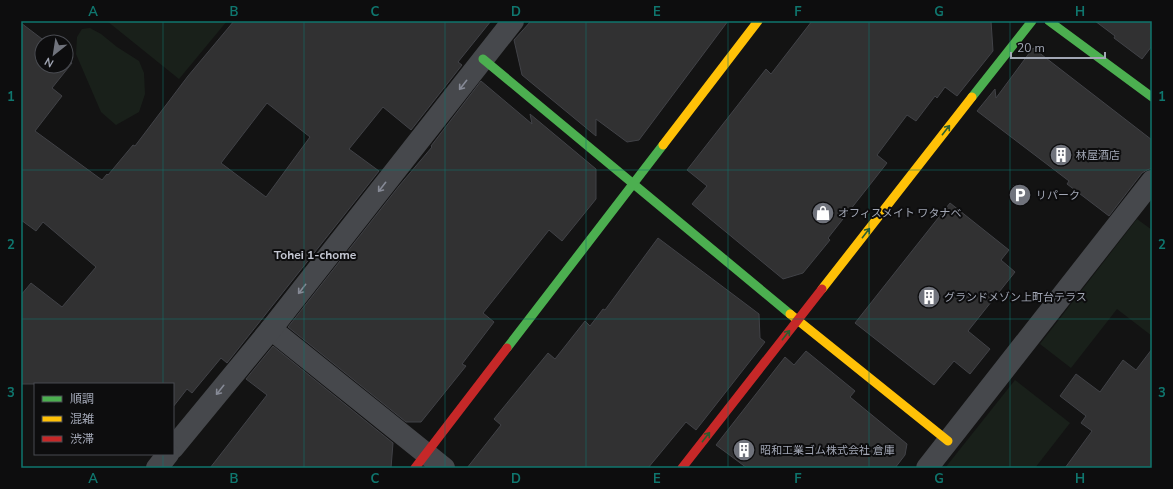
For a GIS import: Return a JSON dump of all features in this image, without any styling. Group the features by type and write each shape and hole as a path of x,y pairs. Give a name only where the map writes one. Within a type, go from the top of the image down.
{"street":[{"path":"174,447 270,329 513,21"},
{"path":"421,461 758,21"},
{"path":"682,468 1032,21"},
{"path":"1049,21 1152,97"},
{"path":"483,59 798,320 948,441"},
{"path":"927,468 1152,181"},
{"path":"270,329 421,461 444,468"},
{"path":"157,468 167,455"}],"shaded area":[{"path":"107,21 227,21 179,79"},
{"path":"90,28 139,61 144,73 145,94 139,112 116,125 101,112 76,54 77,37 82,29"},
{"path":"1137,219 1152,230 1152,336 1117,309 1071,368 1040,344"},
{"path":"1015,380 1070,423 1035,468 945,468"}],"building":[{"path":"234,21 491,21 458,62 462,65 411,130 383,107 349,149 379,171 227,363 221,358 192,393 187,389 174,406 174,383 21,384 21,295 31,283 62,307 96,267 43,222 36,231 21,220 21,23 35,34 34,34 34,74 63,74 52,88 62,96 35,131 102,180 133,145 135,146 188,76","holes":["267,103 310,137 266,197 221,163"]},
{"path":"531,21 728,21 639,140 627,142 596,119 596,136 522,75 514,40"},
{"path":"812,21 991,21 993,51 957,96 945,87 937,98 935,96 916,121 907,115 877,155 887,163 828,238 830,240 803,273 783,279 692,204 707,186 687,170 766,69 771,74"},
{"path":"1095,21 1152,21 1152,46 1142,59 1114,38 1115,36"},
{"path":"1033,48 1152,140 1152,168 1142,173 1109,216 1067,184 1069,181 977,111 995,89 996,98"},
{"path":"481,81 532,124 530,114 596,169 596,199 562,241 549,230 483,313 494,322 462,364 466,366 421,422 406,422 288,327 399,186 432,147 431,146"},
{"name":"グランドメゾン上町台テラス","path":"950,203 1009,250 1001,260 1015,272 968,331 990,349 970,374 954,361 934,385 855,323"},
{"path":"658,238 759,314 760,338 765,342 696,430 686,422 648,468 467,468 501,425 494,419 548,353 555,359 585,321 590,326 603,309 605,310"},
{"path":"273,346 393,443 391,468 210,468 267,395 246,379"},
{"path":"1152,349 1152,468 1065,468 1092,431 1081,423 1086,416 1060,396 1076,374 1100,392 1123,360 1136,370"},
{"path":"806,351 855,391 850,397 907,444 905,455 895,468 747,468 716,445 785,357 794,365"}],"traffic: fast":[{"path":"972,97 1032,21"},
{"path":"1049,21 1152,97"},
{"path":"483,59 790,314"},
{"path":"507,348 663,145"}],"traffic: slow":[{"path":"663,145 758,21"},
{"path":"822,289 972,97"},
{"path":"790,314 948,441"}],"traffic: jam":[{"path":"682,468 822,289"},
{"path":"415,468 507,348"}],"place":[{"name":"林屋酒店","path":"1061,155"},
{"name":"リパーク","path":"1020,195"},
{"name":"オフィスメイト ワタナベ","path":"823,213"},
{"name":"グランドメゾン上町台テラス","path":"929,297"},
{"name":"昭和工業ゴム株式会社 倉庫","path":"744,450"}],"district":[{"name":"Tohei 1-chome","path":"315,255"}]}
